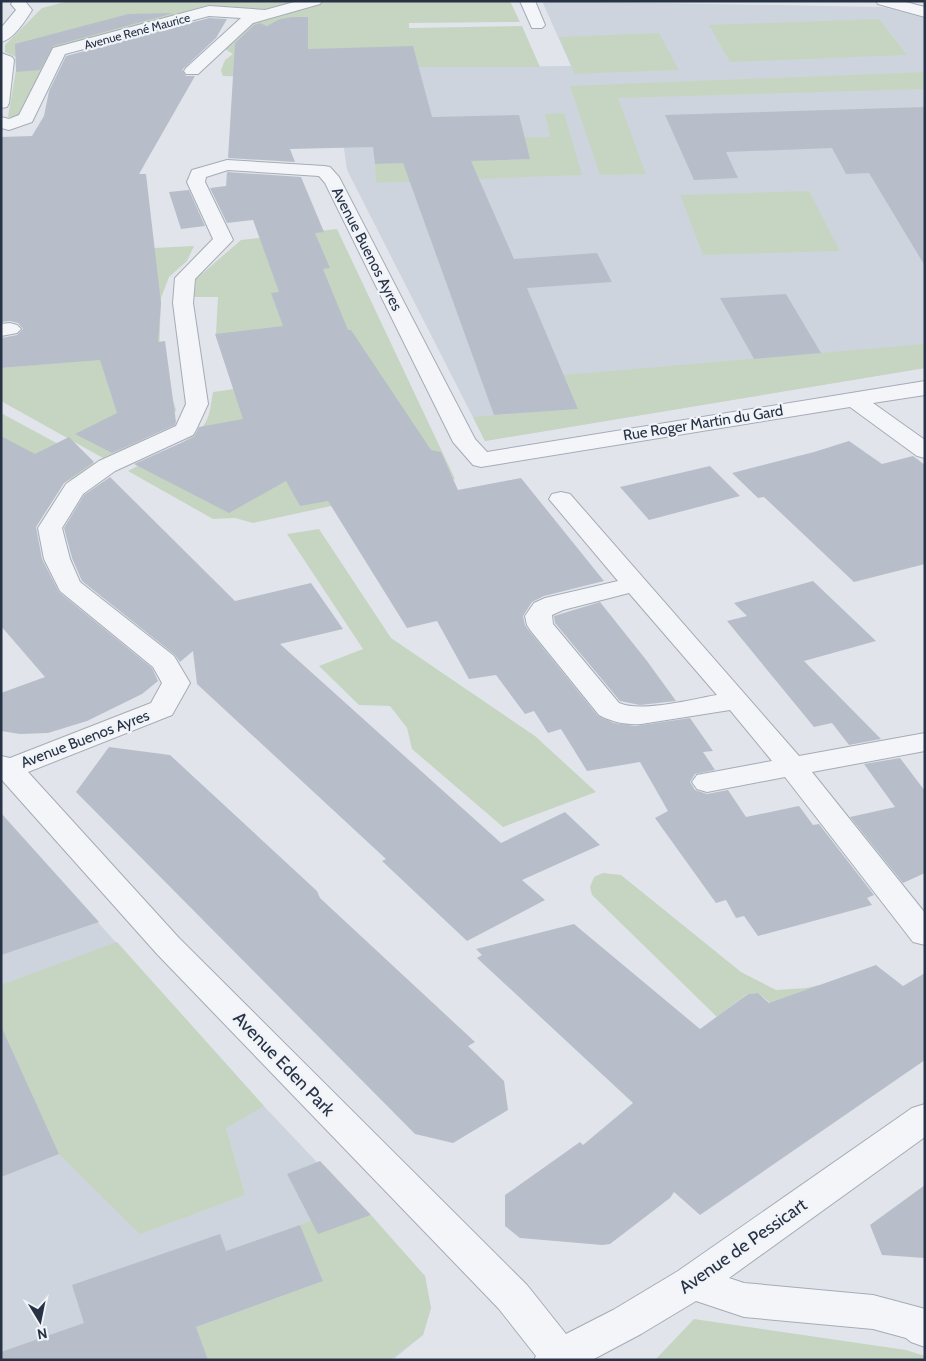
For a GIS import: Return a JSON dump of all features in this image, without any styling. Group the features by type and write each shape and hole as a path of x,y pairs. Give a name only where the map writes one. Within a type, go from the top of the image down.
{"street":[{"name":"Avenue René Maurice","path":"1,122 9,125 26,118 59,51 209,12 266,15 315,1"},
{"path":"527,1 537,25"},
{"path":"1,5 25,2 24,10 19,18 1,37"},
{"path":"889,2 925,3"},
{"path":"889,2 925,12"},
{"path":"192,71 248,20 266,15"},
{"path":"1,58 6,60 1,103"},
{"name":"Avenue Buenos Ayres","path":"5,767 162,709 176,683 164,662 69,586 57,559 50,528 74,489 107,466 185,430 197,404 183,303 185,278 223,240 196,182 198,174 227,165 324,171 333,181 464,442 481,460"},
{"name":"Rue Roger Martin du Gard","path":"481,460 925,388"},
{"path":"853,399 925,451"},
{"path":"561,498 792,766 924,934"},
{"path":"636,584 554,604 543,609 538,616 540,625 609,709 620,715 646,716 737,700"},
{"path":"707,782 925,742"},
{"name":"Avenue Eden Park","path":"5,767 168,946 513,1297 558,1358"},
{"name":"Avenue de Pessicart","path":"558,1358 627,1322 692,1283 925,1118"},
{"path":"692,1283 744,1300 872,1312 918,1324 925,1330"}],"shaded area":[{"path":"542,1 883,7 925,18 925,368 485,441 347,170 332,64 419,67 571,66"},
{"path":"1,814 240,1081 425,1276 431,1308 423,1335 395,1358 390,1360 1,1360"}],"green space":[{"path":"69,1 305,1 272,11 209,5 58,47 51,53 17,117 8,117 16,70 16,57 5,52 5,45 42,8"},
{"path":"327,1 510,1 520,22 409,23 409,28 522,26 540,67 419,67 334,79 223,76 221,70 225,60 233,54 225,49 255,20"},
{"path":"879,19 907,55 730,62 709,25"},
{"path":"659,33 679,70 575,74 559,37"},
{"path":"925,72 925,89 618,98 646,174 600,175 570,86"},
{"path":"564,113 582,175 376,183 375,164 529,159 524,137 550,137 545,114"},
{"path":"809,191 840,251 703,255 680,195"},
{"path":"337,229 455,479 253,523 235,518 213,519 128,471 178,445 196,433 207,419 213,392 234,389 216,334 218,297 194,297 196,279 241,240"},
{"path":"194,246 187,261 169,277 161,298 159,357 176,410 171,419 163,426 144,439 103,458 1,401 1,368 82,361 153,248"},
{"path":"925,344 925,368 485,441 473,417 578,409 564,375"},
{"path":"1,413 97,465 40,496 1,548"},
{"path":"319,529 391,638 535,736 596,792 503,827 412,749 407,728 390,706 359,705 319,666 363,649 287,534"},
{"path":"603,873 621,875 741,972 776,990 820,985 844,1006 803,1030 758,993 747,994 717,1017 592,895 590,887 594,877"},
{"path":"117,942 264,1106 226,1128 245,1195 140,1234 59,1154 1,1026 1,985"},
{"path":"328,1213 348,1217 351,1222 371,1215 425,1276 431,1308 423,1335 390,1360 208,1360 196,1327 323,1281 300,1225"},
{"path":"694,1319 906,1350 925,1356 925,1360 655,1360"}],"building":[{"path":"174,13 53,46 40,70 16,72 15,44 128,14"},
{"path":"308,17 308,49 413,46 432,117 519,115 530,159 471,161 514,259 597,253 612,282 527,288 578,409 494,415 403,163 375,164 373,147 290,149 295,162 228,158 235,43 254,25 260,23 267,26 280,19"},
{"path":"209,18 227,19 216,38 182,70 186,76 195,76 139,174 146,174 161,303 158,342 165,341 176,422 175,425 112,453 75,434 117,413 100,360 1,368 1,338 17,335 23,329 18,323 10,321 1,322 1,137 32,136 44,116 49,91 66,56"},
{"path":"925,107 925,266 869,173 846,174 832,148 726,152 738,178 694,180 665,115"},
{"path":"227,172 301,177 324,232 315,233 330,268 323,269 348,330 351,330 431,450 441,452 458,490 521,478 604,581 544,596 532,602 523,616 525,625 530,632 598,716 614,723 635,726 690,718 713,751 703,752 715,770 695,774 690,782 695,790 707,794 728,790 746,817 799,806 813,825 819,824 874,895 867,898 872,905 758,936 744,916 736,918 726,900 716,903 655,818 668,811 640,762 587,771 561,729 548,733 534,711 525,714 496,675 469,679 437,621 407,628 328,501 300,506 286,481 229,513 134,464 194,437 199,427 243,419 215,334 283,326 271,293 279,292 253,220 227,223 210,188 226,186"},
{"path":"189,190 205,226 181,229 169,192"},
{"path":"786,294 821,353 754,359 720,298"},
{"path":"1,436 35,454 69,437 94,462 64,483 36,527 42,559 59,592 152,668 158,681 142,694 87,721 48,733 20,734 1,731 1,693 45,677 1,626"},
{"path":"849,441 882,464 913,456 925,465 925,564 854,582 764,497 758,498 732,473"},
{"path":"710,466 740,496 649,520 620,487"},
{"path":"110,477 235,601 311,583 343,629 280,644 501,843 565,812 600,845 522,880 545,900 467,941 382,861 386,859 197,684 193,651 180,662 175,655 82,581 72,558 64,528 84,495"},
{"path":"813,581 876,641 804,661 881,739 849,745 832,723 814,727 727,621 747,616 734,603"},
{"path":"600,602 676,701 640,705 620,701 555,623 554,616"},
{"path":"109,747 170,755 317,891 320,898 475,1042 468,1046 504,1081 508,1110 453,1143 415,1134 76,792"},
{"path":"900,758 925,791 925,873 903,883 850,817 895,807 864,764"},
{"path":"1,813 99,922 1,955"},
{"path":"574,924 700,1029 748,994 758,993 769,1003 876,965 903,986 925,973 925,1060 700,1215 674,1192 670,1198 610,1244 602,1245 520,1238 505,1226 505,1195 580,1142 583,1145 633,1103 477,958 482,955 476,949"},
{"path":"1,1026 59,1154 1,1177"},
{"path":"320,1161 371,1215 318,1234 287,1174"},
{"path":"925,1185 925,1258 882,1255 870,1225"},
{"path":"300,1225 323,1281 196,1327 208,1360 1,1360 1,1352 84,1323 72,1285 220,1234 226,1251"}]}
